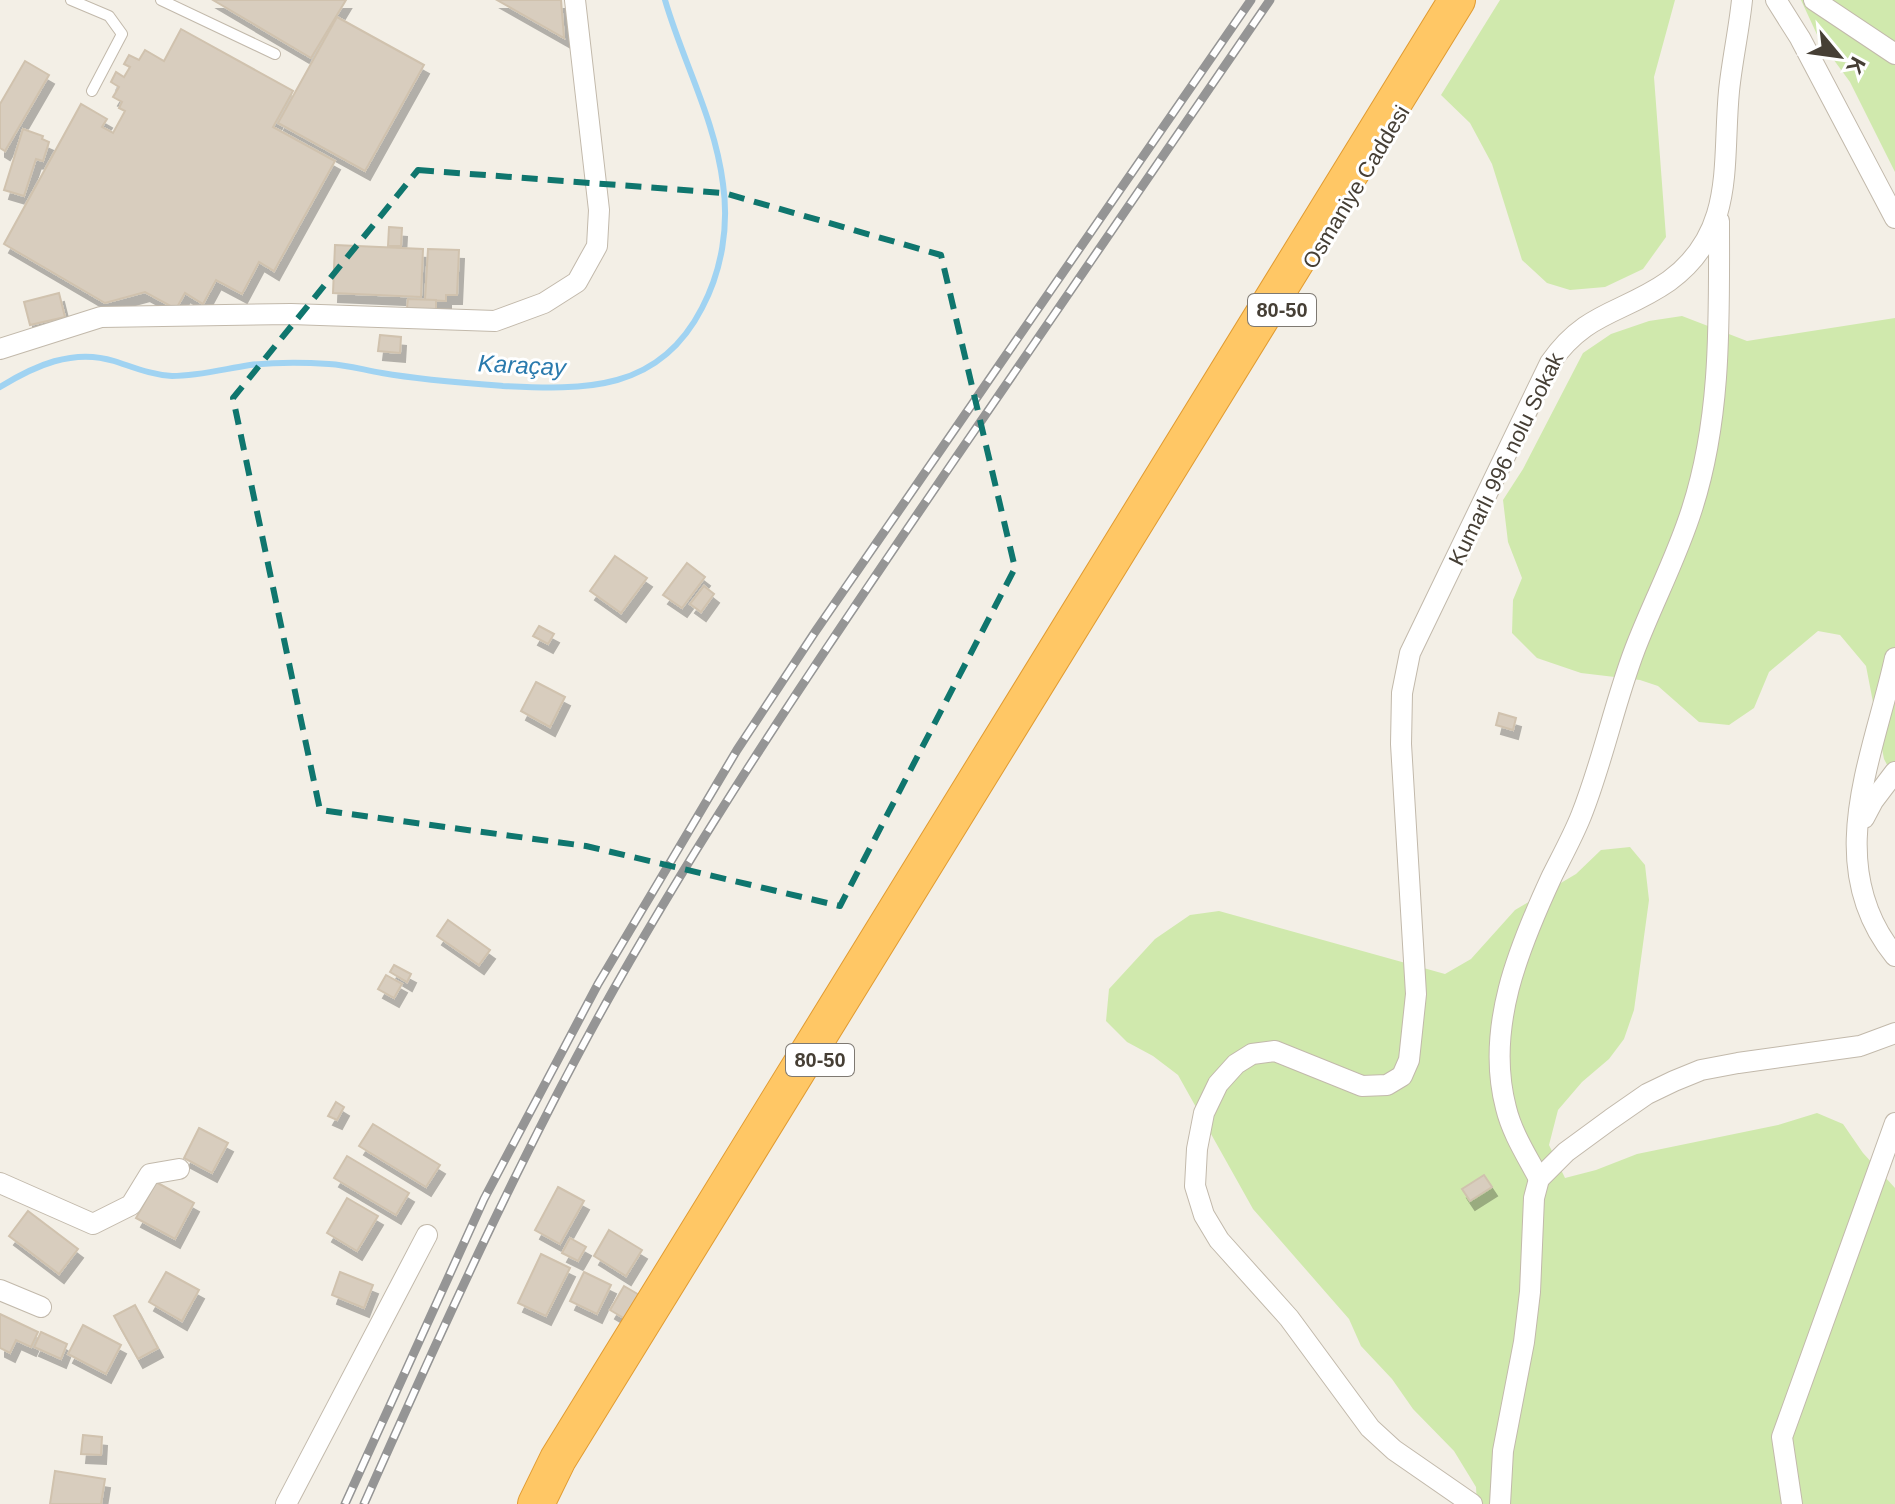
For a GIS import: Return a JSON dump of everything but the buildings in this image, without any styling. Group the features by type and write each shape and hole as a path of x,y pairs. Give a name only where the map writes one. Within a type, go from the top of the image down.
{"highway":[{"path":"536,1504 566,1446 1457,0"},
{"name":"Osmaniye Caddesi","path":"552,1504 568,1471 769,1141 1094,620 1468,0"}],"street":[{"path":"0,349 101,317 291,314 495,321 544,303 577,282 597,246 599,210 575,0"},
{"name":"Kumarlı 996 nolu Sokak","path":"1472,1504 1394,1450 1370,1428 1289,1318 1219,1240 1204,1215 1195,1186 1197,1149 1204,1113 1218,1084 1236,1064 1252,1054 1275,1051 1362,1086 1387,1085 1402,1076 1409,1060 1416,994 1401,744 1402,693 1410,653 1550,363 1561,347 1591,321 1644,297 1686,268 1704,245 1719,215 1729,91 1742,0"},
{"path":"1776,0 1800,38 1895,218"},
{"path":"1814,0 1895,54"},
{"path":"1539,1179 1512,1128 1505,1107 1501,1080 1501,1038 1506,1002 1512,970 1580,819 1635,649 1693,507 1706,452 1719,351 1719,215"},
{"path":"1895,658 1863,787 1857,831 1862,900 1895,956"},
{"path":"1857,831 1873,801 1895,772"},
{"path":"1500,1504 1503,1451 1524,1342 1530,1292 1534,1198 1539,1179 1566,1152 1611,1119 1647,1094 1674,1081 1701,1070 1738,1063 1860,1046 1895,1033"},
{"path":"1792,1504 1782,1437 1895,1123"},
{"path":"0,1183 93,1224 131,1205 150,1174 179,1169"},
{"path":"286,1504 427,1235"},
{"path":"0,1290 41,1307"}],"lane":[{"path":"71,0 109,16 122,34 92,91"},
{"path":"161,0 275,54"}],"highlighted area":[{"path":"418,170 724,193 941,255 1015,568 840,906 586,846 320,810 233,398"}],"green space":[{"path":"1500,0 1675,0 1654,77 1666,237 1643,269 1605,287 1570,290 1547,283 1522,260 1492,164 1470,123 1441,95"},
{"path":"1801,0 1895,0 1895,172 1850,82 1820,41"},
{"path":"1682,316 1747,341 1895,318 1895,780 1884,759 1866,666 1840,635 1818,631 1769,672 1754,708 1729,725 1699,722 1658,686 1640,680 1581,673 1537,658 1512,633 1513,600 1522,578 1508,542 1503,500 1523,469 1583,353 1611,334 1649,321"},
{"path":"1630,847 1645,865 1649,900 1634,1010 1624,1039 1609,1059 1582,1082 1558,1110 1549,1145 1565,1178 1637,1154 1778,1125 1817,1113 1843,1124 1863,1153 1895,1188 1895,1504 1477,1504 1476,1487 1454,1451 1413,1409 1392,1379 1361,1346 1349,1319 1253,1209 1178,1075 1127,1042 1106,1021 1109,989 1155,939 1190,915 1219,911 1445,974 1471,959 1515,910 1576,874 1601,850"}],"waterway":[{"name":"Karaçay","path":"0,387 40,366 84,357 114,361 172,376 260,364 309,363 342,365 427,379 533,387 591,385 642,371 664,356 684,336 702,308 719,263 725,216 723,184 713,137 665,0"}],"railway":[{"path":"345,1504 484,1199 598,984 737,750 1251,0"},
{"path":"364,1504 515,1178 580,1050 654,919 823,654 1270,0"}]}
